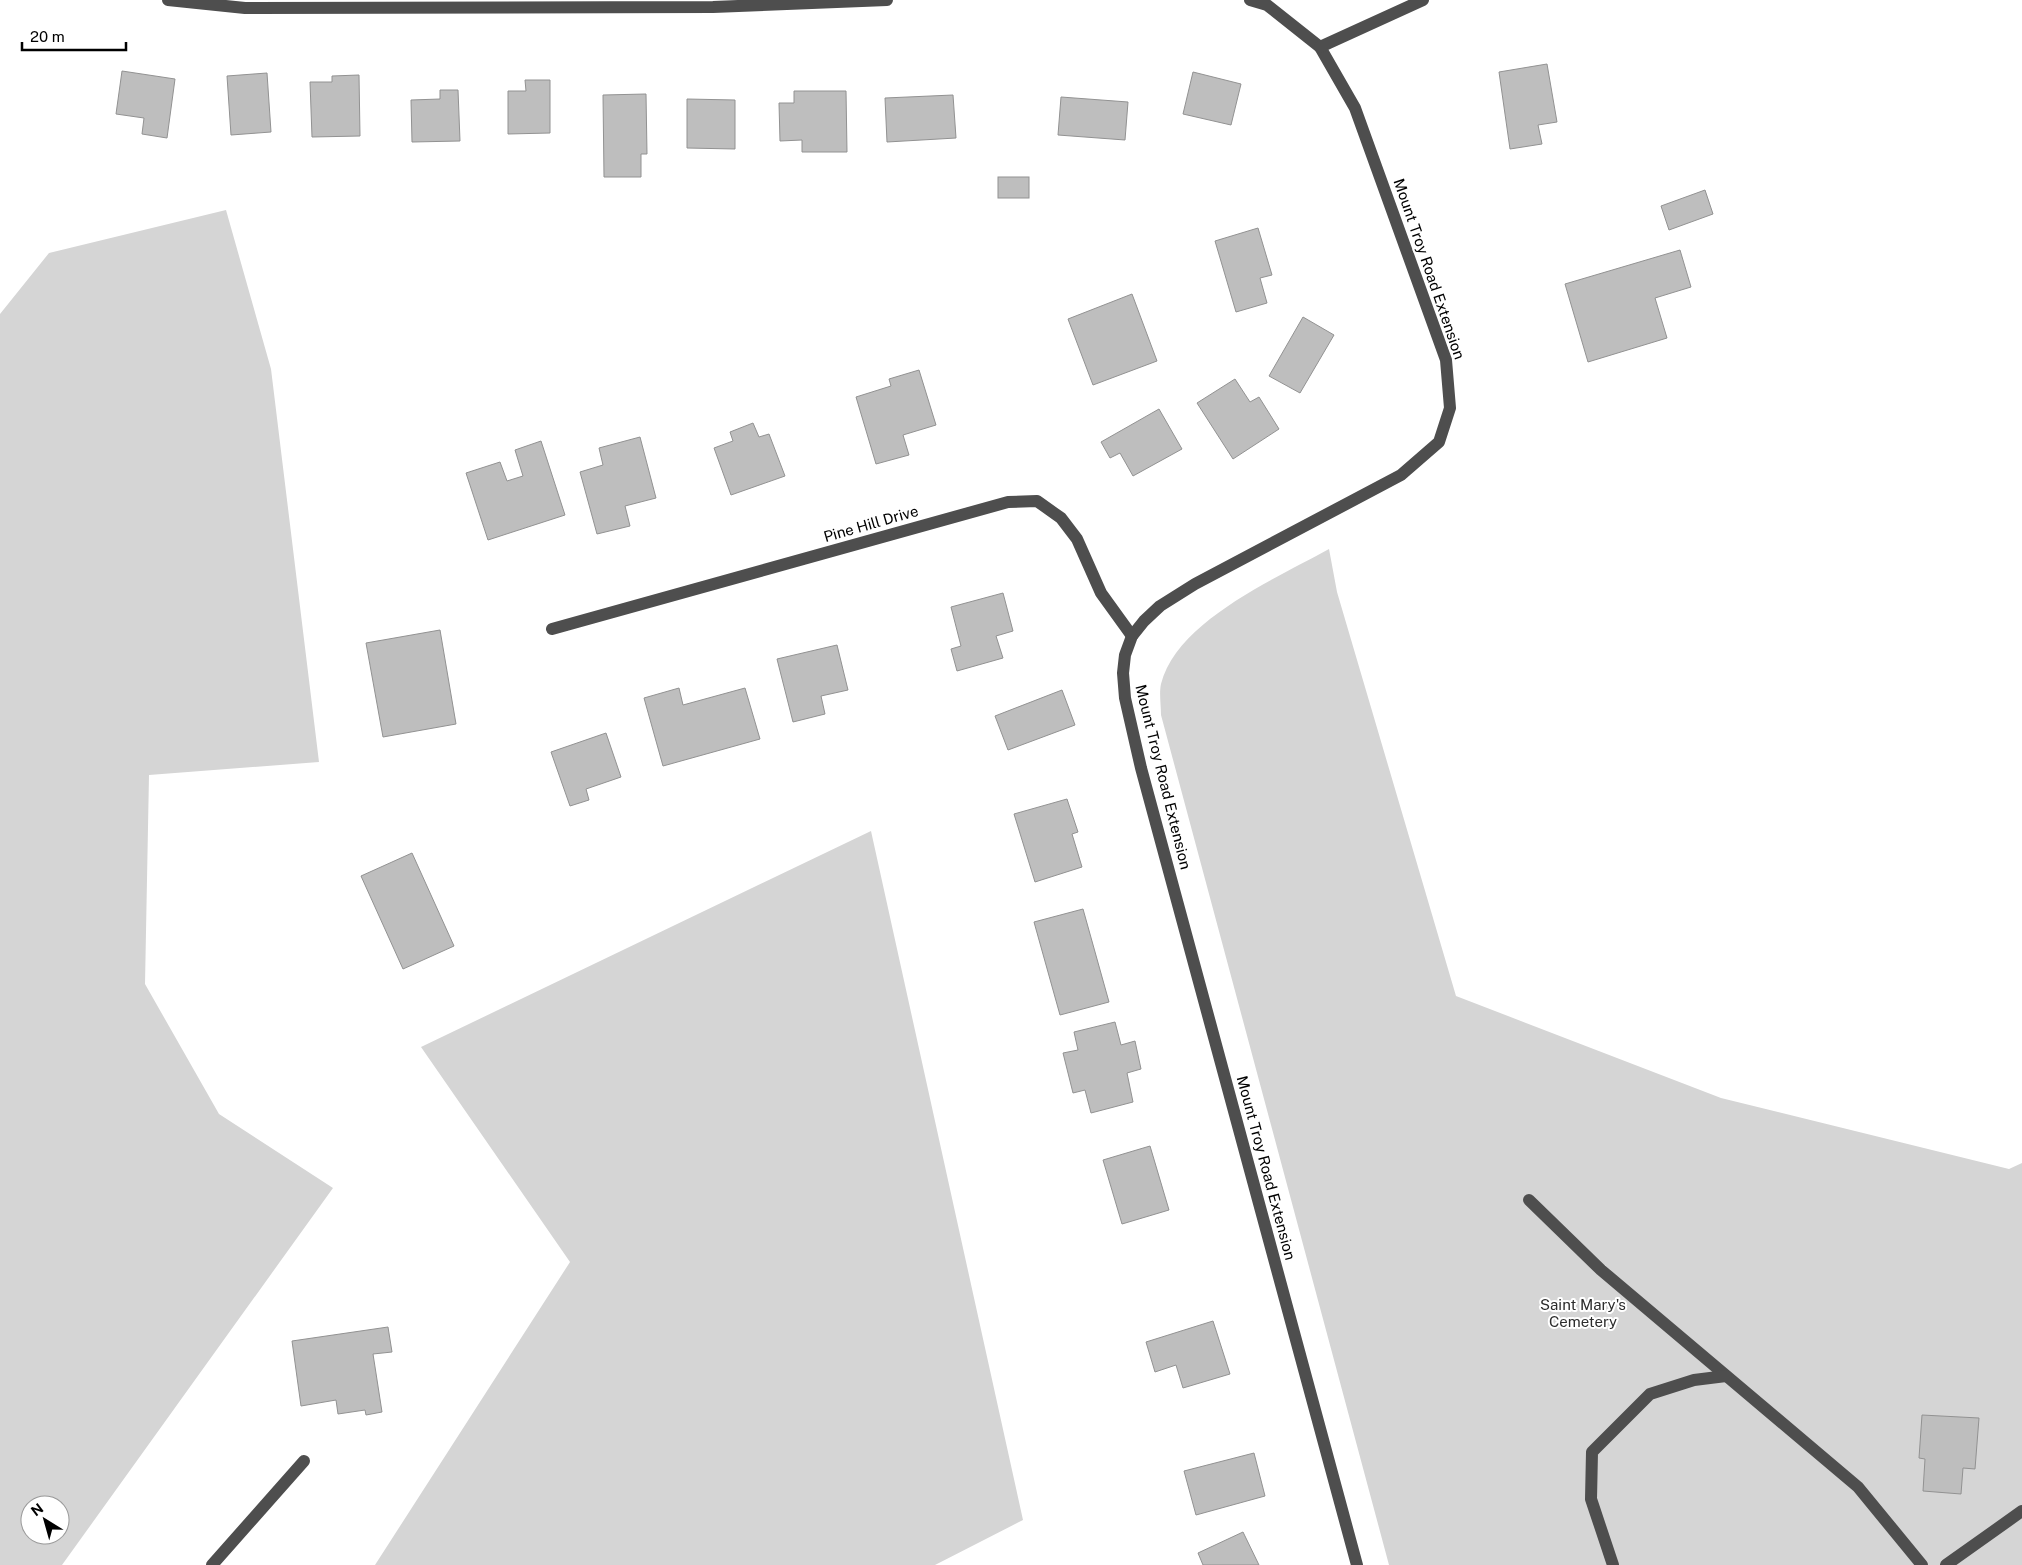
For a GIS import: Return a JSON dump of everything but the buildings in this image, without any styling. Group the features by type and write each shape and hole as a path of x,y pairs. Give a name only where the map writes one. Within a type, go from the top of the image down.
{"street":[{"path":"168,0 255,8 713,7 887,0"},
{"name":"Mount Troy Road Extension","path":"1250,0 1267,5 1320,48 1359,118 1446,360 1450,408 1439,442 1401,475 1195,584 1160,606 1132,636 1125,655 1123,672 1126,698 1141,768 1357,1565"},
{"path":"1320,48 1423,0"},
{"name":"Pine Hill Drive","path":"552,629 1008,502 1037,501 1061,518 1077,538 1101,593 1132,636"},
{"path":"1529,1200 1602,1270 1858,1487 1922,1565"},
{"path":"1613,1565 1591,1499 1592,1452 1650,1394 1694,1380 1726,1376"},
{"path":"212,1565 304,1461"},
{"path":"1946,1565 2022,1511"}],"green space":[{"path":"226,210 271,369 319,762 149,775 145,984 219,1114 333,1188 62,1565 0,1565 0,314 49,253"},
{"name":"Saint Mary's Cemetery","path":"1329,549 1337,592 1456,996 1721,1098 2009,1169 2022,1163 2022,1565 1389,1565 1161,715 1161,684 1171,661 1186,641 1231,604 1256,588"},
{"path":"871,831 1023,1520 935,1565 375,1565 570,1262 421,1047"}]}
